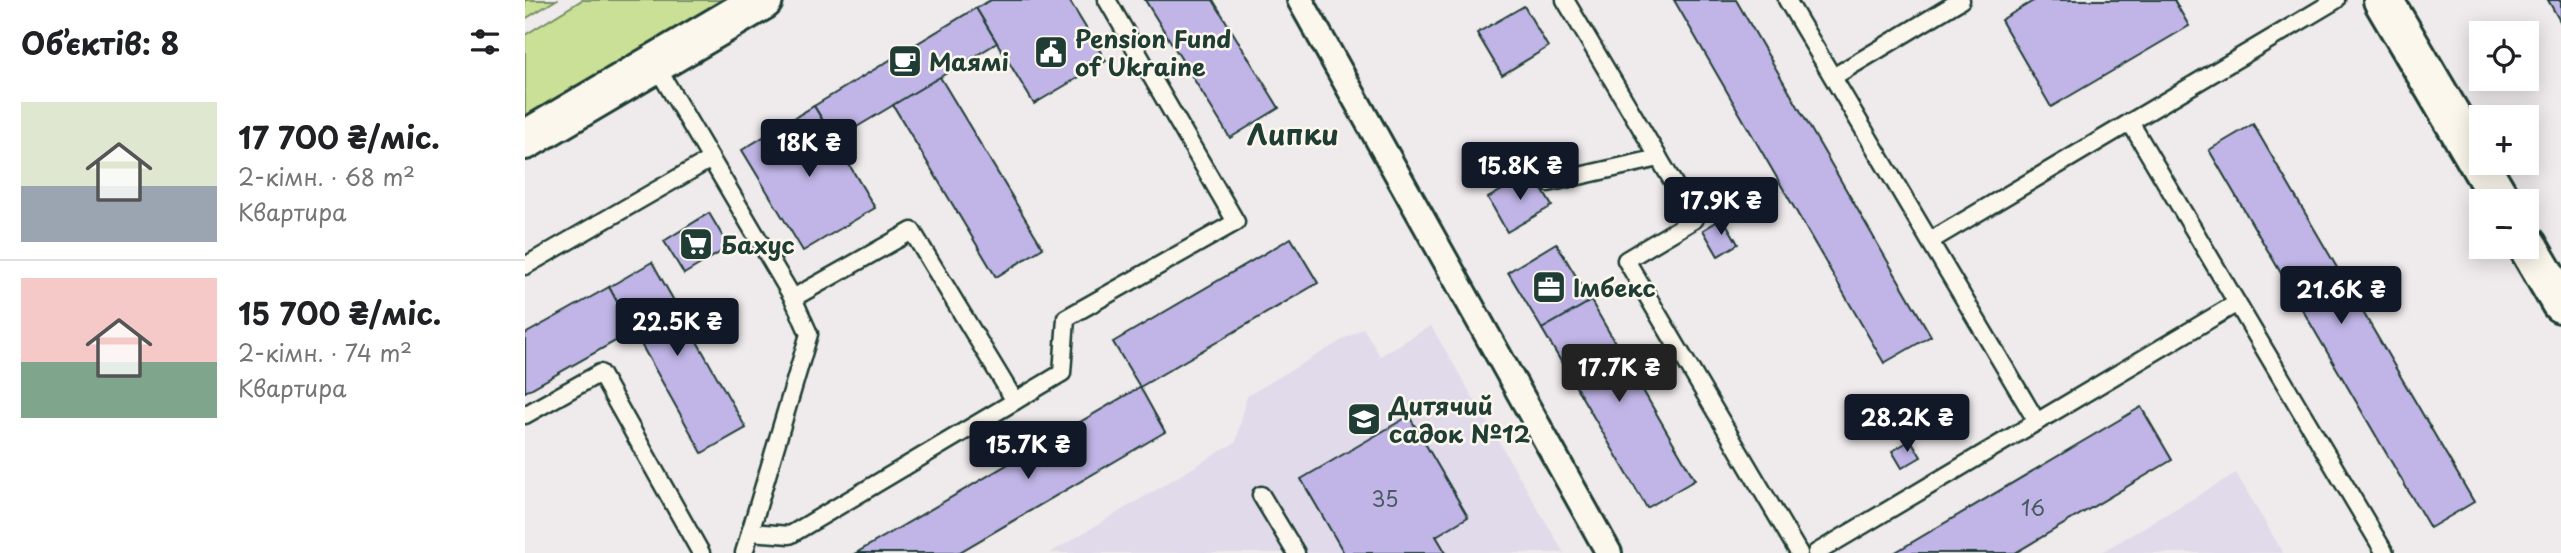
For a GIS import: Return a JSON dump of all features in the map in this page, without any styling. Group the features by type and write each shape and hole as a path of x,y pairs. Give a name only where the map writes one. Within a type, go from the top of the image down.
{"main road":[{"path":"525,140 763,0"},
{"path":"2383,0 2494,189"},
{"path":"2535,259 2561,303"}],"street":[{"path":"1300,0 1609,553"}],"lane":[{"path":"750,532 790,535 1062,373 1066,318 1236,222 1107,0"},
{"path":"1565,0 1695,219 1626,260 1800,553"},
{"path":"1787,0 2037,422"},
{"path":"1833,77 1961,0"},
{"path":"1930,242 2336,0"},
{"path":"655,64 709,160 793,298 809,334 744,553"},
{"path":"2130,122 2385,553"},
{"path":"1548,183 1659,158"},
{"path":"525,266 709,160"},
{"path":"793,298 912,231 1015,401"},
{"path":"1816,553 2237,303"},
{"path":"525,415 600,373 701,553"},
{"path":"1261,495 1296,553"}],"shaded area":[{"name":"Дитячий садок №12","path":"1431,326 1564,553 1050,553 1236,442 1247,396 1363,328 1380,356"},
{"path":"2236,473 2283,553 2100,553 2189,501"}],"green space":[{"path":"525,0 556,0 525,19"},
{"path":"582,0 763,0 525,140 525,35"}],"building":[{"name":"Pension Fund of Ukraine","path":"991,0 1069,0 1106,61 1034,104 976,8"},
{"path":"1145,0 1213,0 1279,108 1230,138"},
{"path":"1674,0 1736,0 1931,336 1884,363"},
{"path":"2035,0 2174,0 2189,26 2051,107 2001,20"},
{"path":"2548,0 2561,0 2561,23"},
{"path":"1524,6 1548,47 1502,75 1477,33"},
{"path":"976,8 997,43 835,140 814,106"},
{"path":"940,77 1043,248 996,277 893,105"},
{"path":"814,106 875,208 803,251 742,150"},
{"path":"2253,124 2474,502 2430,528 2209,150"},
{"path":"1532,173 1552,206 1507,232 1488,198"},
{"name":"Бахус","path":"709,213 729,247 684,274 664,241"},
{"path":"1723,218 1738,244 1718,256 1703,230"},
{"path":"1291,238 1318,283 1140,387 1113,342"},
{"name":"Імбекс","path":"1556,243 1591,301 1542,329 1508,272"},
{"path":"652,262 746,428 702,453 609,287"},
{"path":"609,287 633,331 525,392 525,334"},
{"path":"1591,301 1695,480 1647,508 1542,329"},
{"path":"1140,387 1165,432 958,553 856,553"},
{"path":"2141,407 2172,460 2015,553 1894,553"},
{"path":"1409,416 1468,517 1436,536 1446,553 1344,553 1301,479"},
{"path":"1911,440 1921,457 1902,468 1892,451"}],"place":[{"name":"Pension Fund of Ukraine","path":"1051,52"},
{"name":"Маямі","path":"905,61"},
{"name":"Бахус","path":"696,244"},
{"name":"Імбекс","path":"1549,287"},
{"name":"Дитячий садок №12","path":"1364,419"}],"district":[{"name":"Липки","path":"1293,133"}]}
